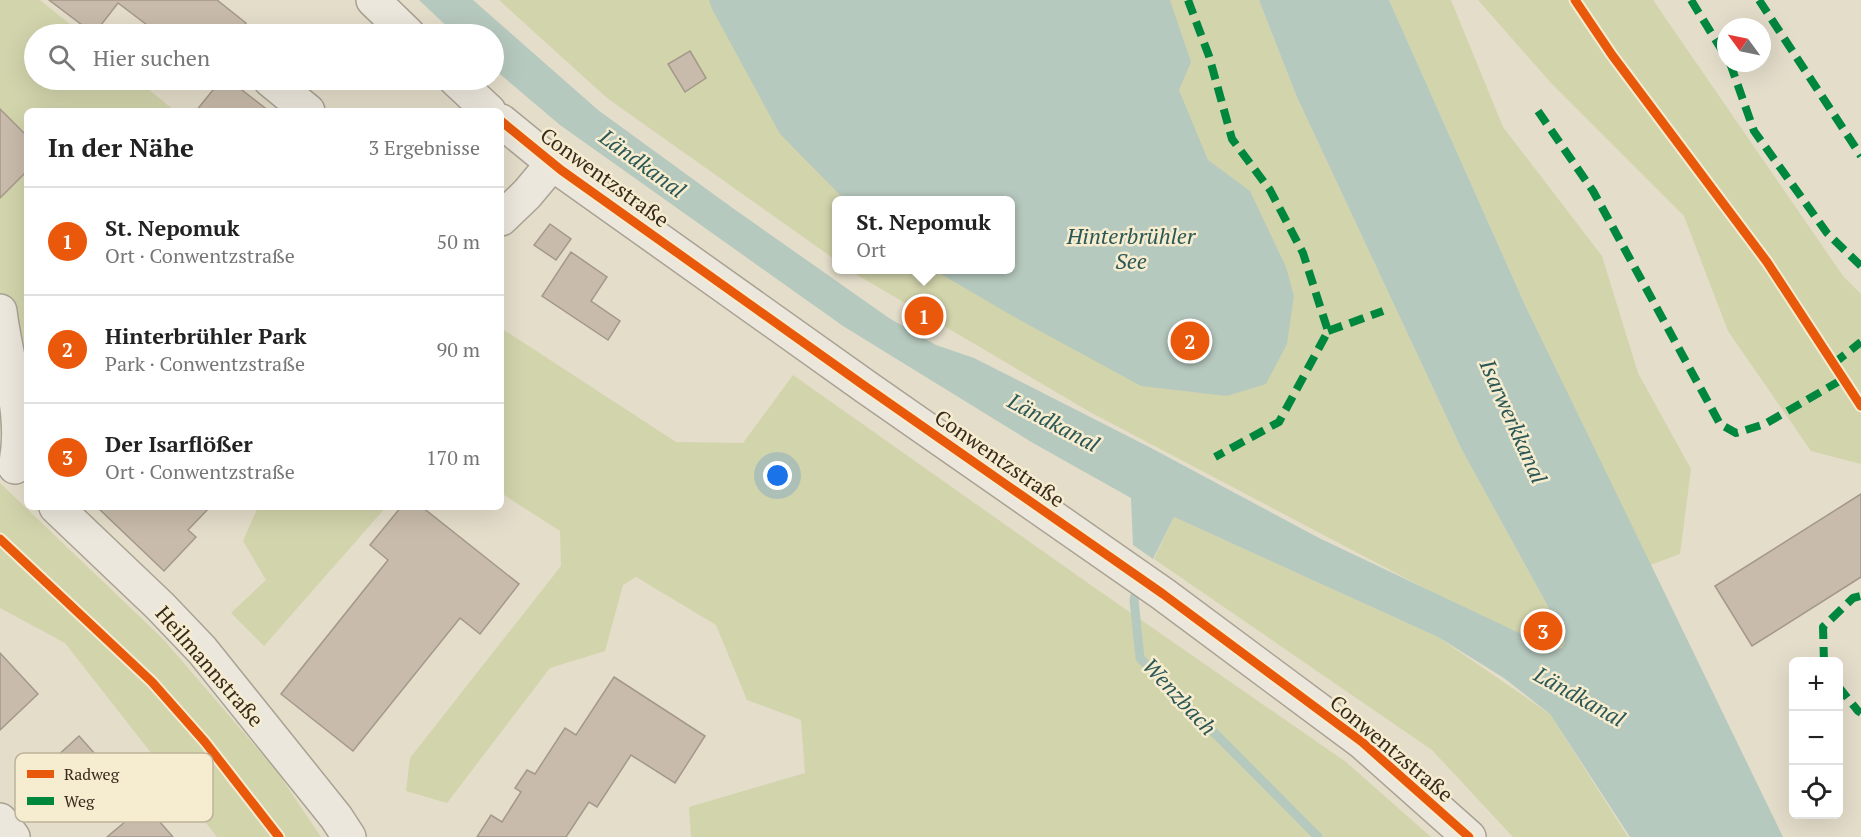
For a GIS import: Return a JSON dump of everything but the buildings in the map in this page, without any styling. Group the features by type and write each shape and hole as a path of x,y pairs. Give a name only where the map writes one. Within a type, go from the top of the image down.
{"street":[{"path":"373,0 398,24"},
{"path":"282,90 304,108"},
{"path":"467,90 486,108"},
{"name":"Conwentzstraße","path":"504,123 553,163 866,387 1163,594 1362,742 1469,837"},
{"path":"504,216 527,194 553,163"},
{"path":"0,311 19,423 20,448 14,466"},
{"name":"Heilmannstraße","path":"60,510 160,606 202,650 350,837"},
{"path":"0,820 13,837"}],"green space":[{"path":"0,0 40,0 70,24 24,24 24,90 149,90 171,108 24,108 24,453 0,428"},
{"path":"499,0 1259,0 1296,95 1462,450 1561,630 1565,643 1557,649 1547,648 1449,601 1090,412 856,274 1015,274 1015,196 832,196 832,257 607,98"},
{"path":"1389,0 1451,0 1503,127 1602,256 1638,373 1691,469 1680,554 1650,565 1525,305"},
{"path":"1478,0 1653,0 1843,276 1861,294 1861,464 1811,451 1728,331 1684,216 1552,84"},
{"path":"504,330 676,442 743,443 793,375 1346,762 1431,837 691,837 689,807 805,773 801,720 747,700 716,625 636,577 623,585 605,651 550,668 447,803 406,791 410,758 561,566 560,531 504,495"},
{"path":"0,483 24,506 24,510 28,510 163,639 276,770 321,837 217,837 205,822 213,822 213,753 151,753 65,643 0,608"},
{"path":"257,510 383,510 264,646 231,613 266,580 243,541"},
{"path":"1174,517 1438,637 1550,714 1628,837 1513,837 1432,750 1154,559"}],"water":[{"path":"419,0 473,0 500,24 444,24"},
{"name":"Hinterbrühler See","path":"709,0 1170,0 1191,62 1179,90 1208,160 1250,191 1286,267 1294,296 1287,344 1266,384 1227,396 1141,386 941,274 1015,274 1015,196 841,196 780,134"},
{"path":"1259,0 1389,0 1525,305 1783,837 1630,837 1550,714 1504,678 1438,637 1174,517 1153,559 1133,545 1131,498 1033,443 843,326 560,125 504,77 504,27 598,110 889,318 936,345 974,358 1151,448 1319,538 1555,650 1562,648 1565,643 1561,630 1462,450 1296,95"}],"waterway":[{"name":"Wenzbach","path":"1138,583 1134,600 1140,658 1318,837"}],"marked path":[{"path":"1188,0 1209,56 1232,139 1270,190 1303,253 1328,331 1279,422 1215,457"},
{"path":"1691,0 1717,42"},
{"path":"1759,0 1861,156"},
{"path":"1733,72 1754,131 1827,233 1861,266"},
{"path":"1538,111 1593,191 1720,424 1736,433 1765,424 1843,379"},
{"path":"1328,331 1383,311"},
{"path":"1833,364 1861,342"},
{"path":"1824,657 1823,627 1853,598 1861,596"},
{"path":"1843,692 1861,713"}],"cycle path":[{"path":"1575,0 1612,55 1767,262 1861,406"},
{"path":"504,123 561,170 1163,594 1362,742 1469,837"},
{"path":"0,539 152,682 205,742 279,837"}],"place":[{"name":"St. Nepomuk","path":"924,316"},
{"name":"Hinterbrühler Park","path":"1190,341"},
{"name":"Der Isarflößer","path":"1543,631"}],"water label":[{"name":"Ländkanal","path":"643,163"},
{"name":"Isarwerkkanal","path":"1514,421"},
{"name":"Ländkanal","path":"1054,422"},
{"name":"Ländkanal","path":"1580,696"}]}
